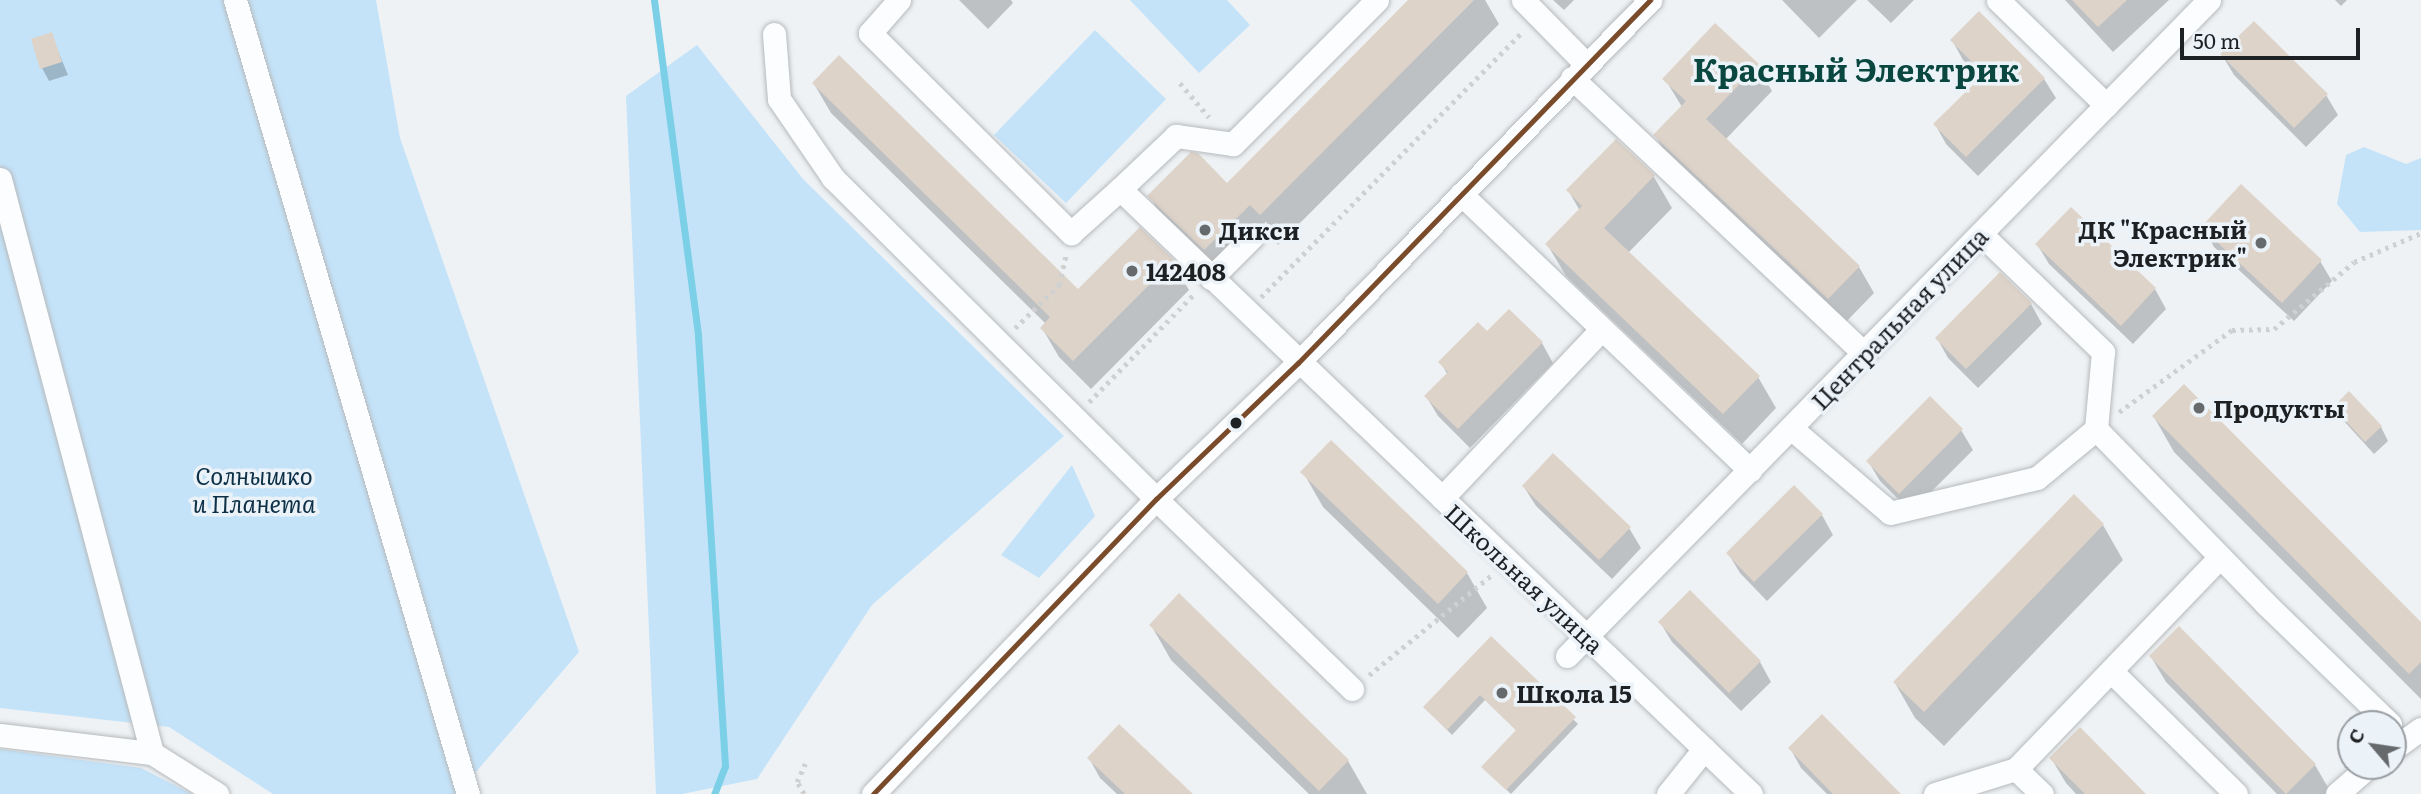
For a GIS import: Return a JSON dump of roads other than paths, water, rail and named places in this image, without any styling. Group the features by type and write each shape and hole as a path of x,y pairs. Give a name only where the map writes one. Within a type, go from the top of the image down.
{"street":[{"path":"235,0 468,794"},
{"path":"899,0 870,33 1071,233 1175,136 1233,144 1377,0"},
{"path":"873,794 1156,499 1298,363 1650,0"},
{"path":"1998,0 2106,105"},
{"name":"Центральная улица","path":"1567,656 2209,0"},
{"path":"1530,8 1579,71 1864,353"},
{"path":"774,34 779,99 833,178 1156,499 1352,688"},
{"path":"0,179 152,753"},
{"name":"Школьная улица","path":"1120,189 1298,363 1751,794"},
{"path":"1461,194 1750,470"},
{"path":"1791,428 1890,513 2037,478 2096,429 2103,352 1981,234"},
{"path":"1211,278 1253,236"},
{"path":"1442,498 1601,330"},
{"path":"2096,429 2220,557 2376,710"},
{"path":"1935,794 2016,769 2220,557"},
{"path":"2111,671 2236,794"},
{"path":"0,734 152,753 218,794"},
{"path":"1668,794 1704,749"},
{"path":"2016,769 2042,794"},
{"path":"2337,794 2353,780"}],"waterway":[{"path":"654,0 698,336 725,766 714,794"}],"place":[{"name":"Дикси","path":"1205,230"},
{"name":"ДК \"Красный Электрик\"","path":"2261,243"},
{"name":"142408","path":"1132,271"},
{"name":"Продукты","path":"2199,408"},
{"name":"Школа 15","path":"1502,693"}],"district":[{"name":"Красный Электрик","path":"1856,68"}],"park label":[{"name":"Солнышко и Планета","path":"254,489"}]}
